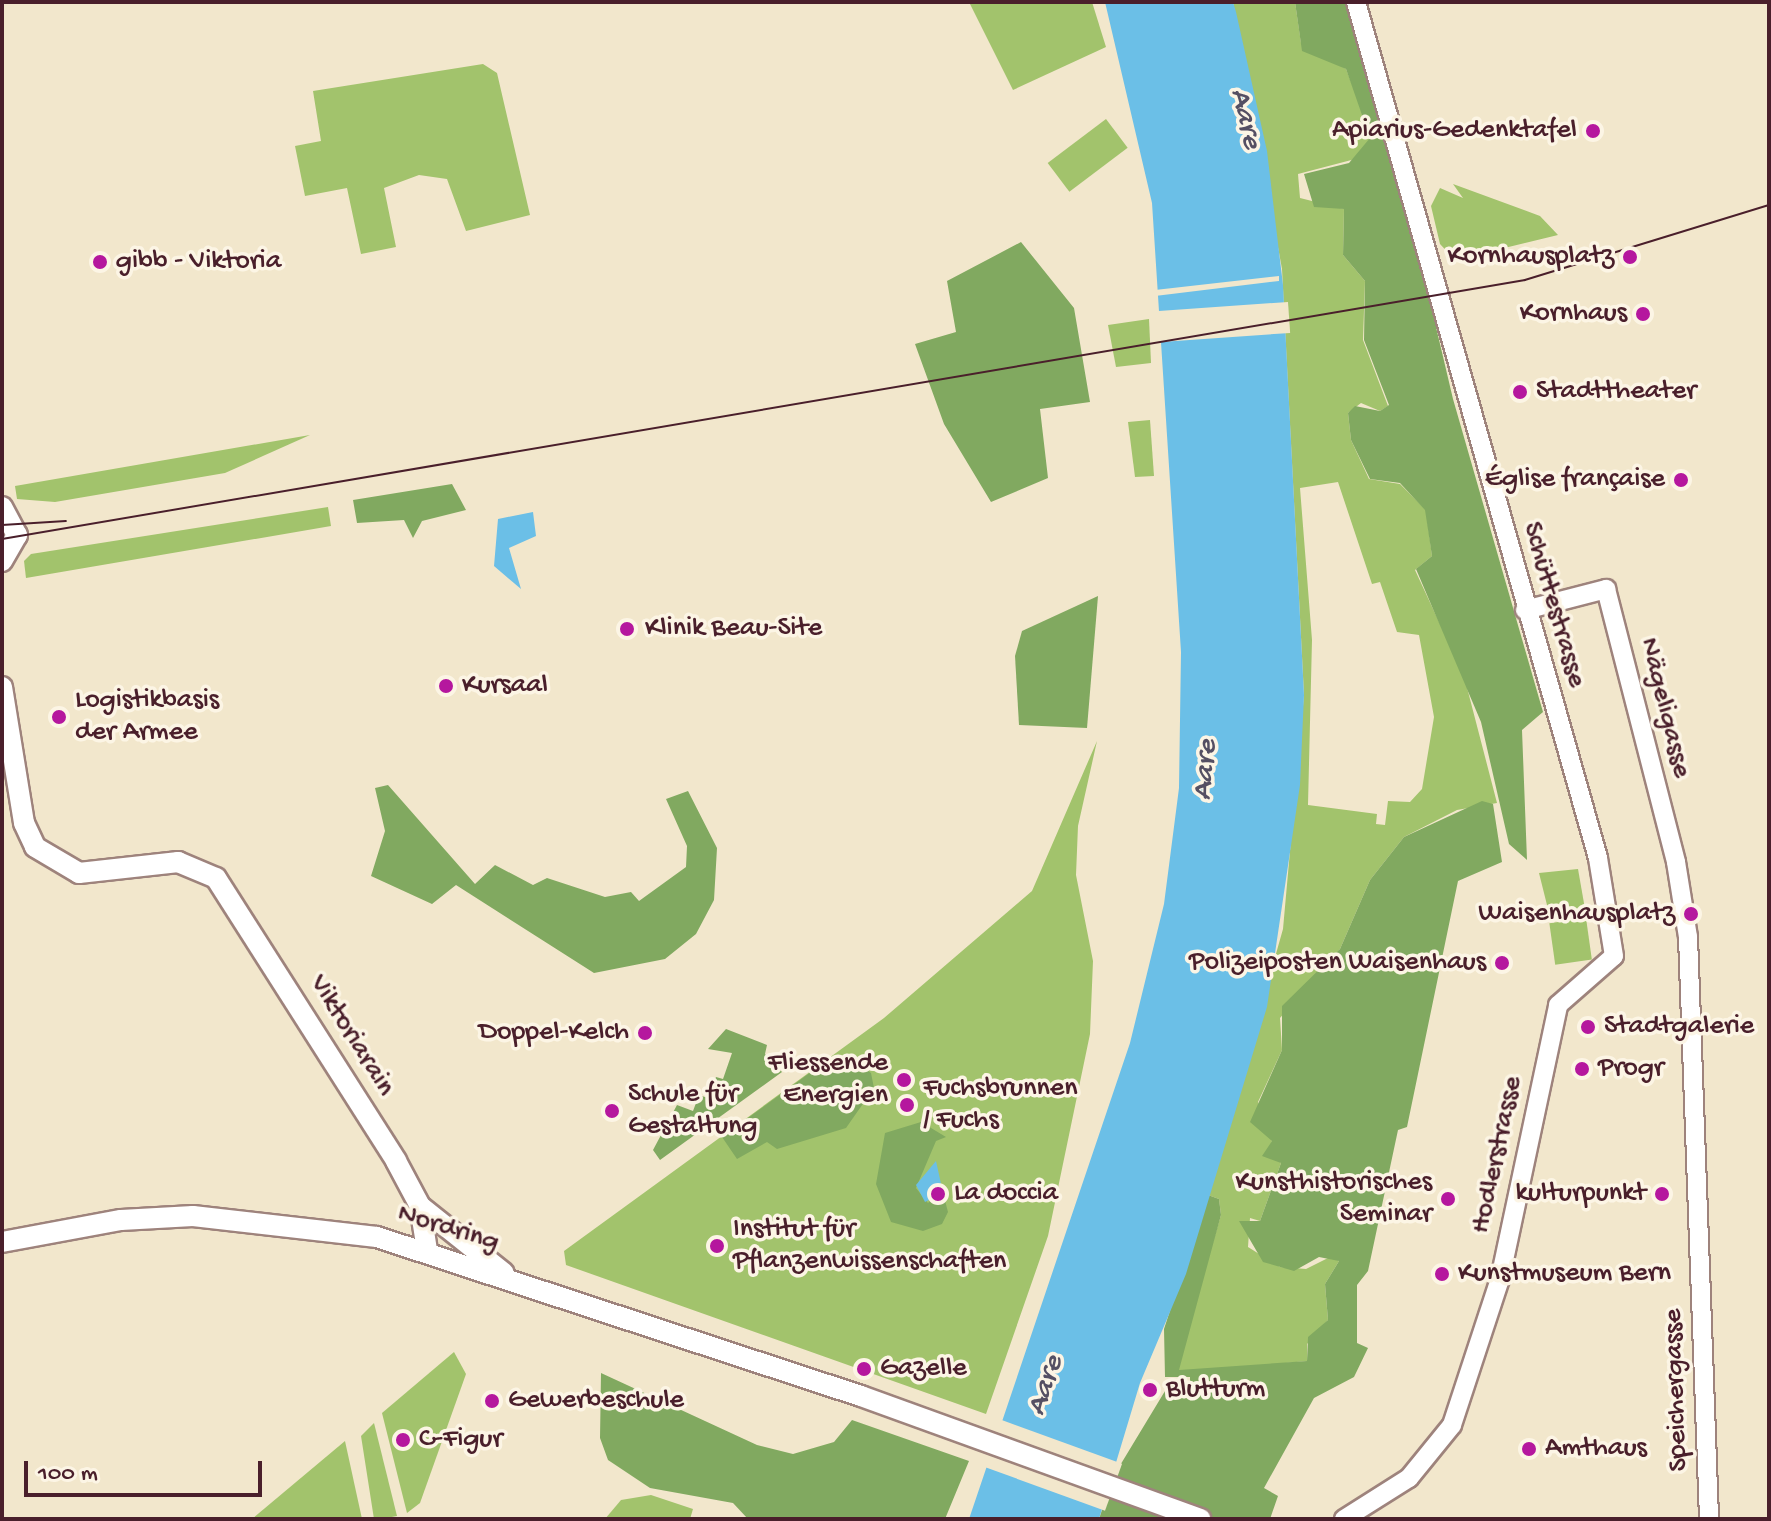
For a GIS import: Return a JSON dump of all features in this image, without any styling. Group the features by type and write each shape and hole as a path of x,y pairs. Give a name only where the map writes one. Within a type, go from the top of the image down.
{"main road":[{"path":"2,507 17,535 2,561"},
{"name":"Viktoriarain","path":"2,687 24,823 47,860 79,873 167,862 199,867 219,883 275,967 420,1206 427,1250"},
{"path":"420,1206 509,1277"},
{"name":"Nordring","path":"2,1242 121,1220 193,1216 310,1226 427,1250 861,1396 1200,1519"}],"street":[{"name":"Schüttestrasse","path":"1356,2 1408,168 1609,917"},
{"name":"Nägeligasse","path":"1525,610 1606,589 1686,923"},
{"name":"Hodlerstrasse","path":"1344,1519 1422,1466 1460,1409 1500,1279 1558,1003 1613,963 1609,917"},
{"name":"Speichergasse","path":"1686,923 1709,1519"}],"green space":[{"path":"969,2 1092,2 1106,47 1013,90"},
{"path":"1233,2 1295,2 1301,43 1346,69 1368,125 1370,138 1359,158 1298,174 1300,198 1344,209 1343,255 1365,281 1363,340 1388,406 1380,411 1361,403 1348,413 1351,440 1369,479 1400,484 1426,510 1432,556 1415,570 1464,676 1497,803 1457,810 1404,837 1370,880 1340,949 1280,1018 1282,1050 1258,1102 1272,1141 1269,1152 1281,1163 1260,1221 1250,1218 1248,1247 1280,1267 1306,1269 1332,1256 1339,1261 1325,1284 1328,1320 1307,1344 1307,1361 1189,1372 1179,1370 1179,1356 1221,1215 1219,1199 1208,1195 1283,929 1304,695 1282,269","holes":["1338,482 1372,584 1380,582 1397,632 1419,635 1434,717 1422,789 1410,802 1388,801 1385,825 1376,824 1377,814 1308,805 1312,640 1300,488"]},
{"path":"1295,2 1353,2 1443,325 1436,327 1453,399 1543,712 1522,730 1527,860 1509,844 1481,722 1416,569 1432,556 1425,510 1400,483 1370,479 1351,440 1348,413 1355,406 1380,411 1389,405 1364,340 1365,281 1343,255 1344,209 1314,207 1304,174 1349,163 1370,138 1346,69 1302,51"},
{"path":"483,64 497,73 530,215 466,231 447,179 419,175 384,188 396,247 361,254 347,188 305,196 295,146 321,141 313,91"},
{"path":"1106,119 1128,148 1069,192 1048,163"},
{"path":"1453,184 1540,216 1558,235 1455,260 1440,244 1431,206 1440,188 1463,198"},
{"path":"1021,242 1074,308 1090,402 1040,409 1048,478 991,502 944,424 915,344 956,332 947,281"},
{"path":"1149,319 1151,363 1116,367 1108,325"},
{"path":"1150,420 1154,476 1135,477 1128,422"},
{"path":"310,435 225,473 55,502 17,499 15,486"},
{"path":"452,484 466,510 422,521 413,538 404,520 357,523 353,500"},
{"path":"328,507 331,526 26,578 24,561 31,554"},
{"path":"1098,596 1087,728 1019,725 1015,656 1022,631"},
{"path":"1097,741 1078,826 1076,875 1093,961 1090,1034 1048,1236 986,1414 566,1265 564,1251 884,1018 1032,891"},
{"path":"388,785 475,884 495,865 533,885 547,878 605,897 631,892 639,901 686,867 687,846 666,799 688,791 717,848 714,900 696,934 665,959 594,973 456,885 432,904 371,876 385,831 375,788"},
{"path":"1482,801 1493,804 1502,862 1458,881 1407,1127 1398,1130 1368,1271 1357,1285 1357,1343 1368,1348 1354,1377 1314,1398 1264,1488 1278,1496 1270,1519 1099,1519 1113,1477 1165,1391 1190,1391 1190,1377 1165,1377 1164,1329 1208,1195 1219,1199 1221,1215 1179,1370 1307,1361 1308,1337 1328,1320 1325,1284 1339,1261 1319,1257 1294,1271 1263,1262 1239,1221 1260,1221 1281,1163 1262,1156 1272,1141 1250,1122 1282,1050 1282,1006 1340,949 1370,880 1404,837"},
{"path":"1578,869 1585,909 1549,913 1539,873"},
{"path":"1586,918 1592,960 1555,965 1549,923"},
{"path":"726,1029 767,1045 765,1054 782,1072 660,1160 653,1150 677,1105 693,1111 699,1095 708,1098 716,1077 723,1079 732,1053 708,1049"},
{"path":"826,1061 856,1062 871,1073 874,1088 846,1128 777,1149 767,1142 737,1159 722,1137"},
{"path":"921,1122 946,1137 936,1141 916,1188 928,1203 942,1189 948,1212 942,1224 923,1231 891,1222 876,1184 885,1133"},
{"path":"454,1352 466,1374 420,1503 407,1513 382,1413"},
{"path":"601,1373 757,1445 793,1454 834,1442 852,1420 969,1461 945,1519 748,1519 733,1503 650,1488 608,1460 600,1438"},
{"path":"374,1423 397,1516 381,1519 374,1519 361,1436"},
{"path":"345,1441 362,1519 252,1519"},
{"path":"651,1495 693,1509 690,1519 605,1519 621,1500"}],"water":[{"name":"Aare","path":"1105,2 1233,2 1236,12 1267,151 1283,285 1304,695 1300,785 1267,1007 1186,1274 1140,1383 1099,1519 969,1519 1130,1043 1164,904 1179,788 1181,652 1152,203"},
{"path":"533,512 536,536 509,548 521,589 494,566 498,519"},
{"path":"936,1161 943,1193 925,1202 916,1185"}],"pier":[{"path":"1279,276 1279,281 1155,296 1155,290"},
{"path":"1288,302 1290,333 1157,342 1155,311"},
{"path":"999,1419 1122,1464 1105,1511 982,1466"}],"tram line":[{"path":"2,539 1525,280 1769,205"},
{"path":"2,525 66,521"}],"place":[{"name":"Apiarius-Gedenktafel","path":"1593,131"},
{"name":"Kornhausplatz","path":"1630,257"},
{"name":"gibb - Viktoria","path":"100,262"},
{"name":"Kornhaus","path":"1643,314"},
{"name":"Stadttheater","path":"1520,392"},
{"name":"Église française","path":"1681,480"},
{"name":"Klinik Beau-Site","path":"627,629"},
{"name":"Kursaal","path":"446,686"},
{"name":"Logistikbasis der Armee","path":"59,717"},
{"name":"Waisenhausplatz","path":"1691,914"},
{"name":"Polizeiposten Waisenhaus","path":"1502,963"},
{"name":"Stadtgalerie","path":"1588,1027"},
{"name":"Doppel-Kelch","path":"645,1033"},
{"name":"Progr","path":"1582,1069"},
{"name":"Fliessende Energien","path":"904,1080"},
{"name":"Fuchsbrunnen / Fuchs","path":"907,1105"},
{"name":"Schule für Gestaltung","path":"612,1111"},
{"name":"La doccia","path":"938,1194"},
{"name":"kulturpunkt","path":"1662,1194"},
{"name":"Kunsthistorisches Seminar","path":"1448,1199"},
{"name":"Institut für Pflanzenwissenschaften","path":"717,1246"},
{"name":"Kunstmuseum Bern","path":"1442,1274"},
{"name":"Gazelle","path":"864,1369"},
{"name":"Blutturm","path":"1150,1390"},
{"name":"Gewerbeschule","path":"492,1401"},
{"name":"C-Figur","path":"403,1440"},
{"name":"Amthaus","path":"1529,1449"}]}
